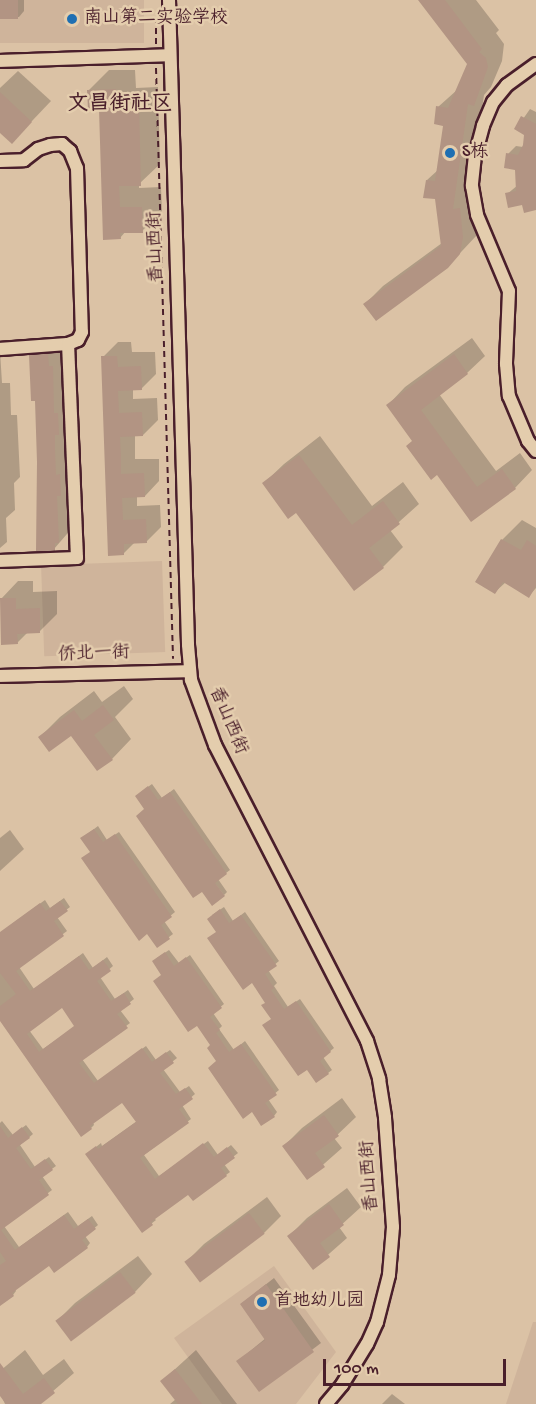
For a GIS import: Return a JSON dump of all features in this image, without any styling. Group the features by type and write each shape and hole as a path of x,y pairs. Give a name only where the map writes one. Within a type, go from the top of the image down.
{"street":[{"name":"香山西街","path":"169,0 189,670 204,722 362,1032 381,1089 393,1227 389,1275 377,1322 367,1344 356,1365 326,1404"},
{"path":"0,61 169,55"},
{"path":"536,64 507,86 493,102 475,155 472,186 477,215 509,291 506,364 509,396 528,441 536,451"},
{"path":"0,161 24,160 38,149 62,144 70,150 76,168 82,332 78,340 68,344 0,349"},
{"path":"0,561 77,558 68,344"},
{"name":"侨北一街","path":"0,676 189,670"}],"path":[{"path":"156,11 173,671"}],"shaded area":[{"name":"南山第二实验学校","path":"0,0 144,0 144,43 0,43"},
{"path":"162,561 165,652 44,656 41,565"},
{"name":"首地幼儿园","path":"274,1266 336,1352 296,1404 222,1404 174,1338"},
{"path":"533,1322 536,1322 536,1404 506,1404"}],"building":[{"path":"0,0 18,0 18,19 0,19"},
{"name":"S栋","path":"418,0 445,0 482,49 479,52 486,58 488,67 474,106 468,104 453,209 460,208 463,237 460,254 448,268 376,321 363,304 441,246 435,199 423,198 426,180 435,181 443,126 434,124 436,106 448,108 467,64"},
{"path":"116,89 116,107 139,106 141,186 119,186 120,207 142,207 143,233 120,233 121,239 103,240 99,109 88,109 87,90"},
{"path":"0,92 32,122 12,144 0,133"},
{"path":"521,116 536,124 536,210 524,213 522,205 508,208 505,193 516,191 515,170 504,168 506,153 518,155 523,145 524,135 514,129"},
{"path":"48,354 49,366 53,366 54,413 58,413 59,435 55,435 55,448 56,475 60,474 61,496 57,496 59,543 55,543 55,551 36,551 35,401 31,401 29,355"},
{"path":"454,354 468,374 421,410 477,487 502,469 516,489 471,522 437,475 431,480 406,446 412,441 386,405"},
{"path":"101,356 117,356 118,367 141,366 142,390 118,391 119,413 142,412 143,436 120,437 121,474 144,473 145,497 122,498 123,520 146,519 147,543 124,544 124,555 108,556"},
{"path":"299,455 352,525 383,501 400,524 369,548 384,568 354,591 296,513 288,519 262,483"},
{"path":"501,539 521,550 527,540 536,546 536,586 529,598 503,582 495,594 475,582"},
{"path":"0,598 16,598 16,609 40,608 40,633 17,634 18,644 1,645"},
{"path":"103,705 114,720 94,735 113,760 97,771 71,736 49,752 38,737 74,710 82,721"},
{"path":"148,786 158,800 170,792 227,874 215,883 225,896 212,906 202,892 193,898 136,816 144,809 135,796"},
{"path":"94,829 103,842 115,834 172,917 161,925 170,939 157,948 147,934 139,941 81,858 90,852 80,838"},
{"path":"60,901 68,911 54,921 64,936 16,971 30,991 79,956 89,970 103,960 111,971 97,981 111,1001 124,993 131,1004 117,1014 128,1028 79,1063 94,1083 142,1048 152,1062 166,1052 174,1063 160,1073 176,1094 185,1088 193,1099 179,1109 189,1123 140,1158 155,1179 203,1143 214,1157 227,1147 235,1158 221,1168 227,1176 193,1201 188,1195 151,1222 153,1225 142,1233 85,1154 96,1146 98,1149 136,1122 122,1103 90,1126 92,1129 81,1137 0,1021 0,1006 16,994 0,973 0,932 40,903 46,911","holes":["62,1008 74,1026 39,1052 27,1034"]},
{"path":"220,909 229,923 241,915 277,966 265,974 274,988 271,990 284,1009 296,1001 331,1052 320,1061 329,1074 316,1083 307,1070 298,1076 262,1025 271,1019 261,1005 265,1003 252,983 243,990 207,938 216,932 207,919"},
{"path":"165,952 174,966 186,957 222,1008 210,1017 220,1030 216,1033 229,1052 241,1044 277,1095 265,1103 275,1117 261,1126 252,1112 243,1119 208,1068 216,1061 207,1048 210,1045 197,1026 188,1032 153,981 161,975 152,961"},
{"path":"324,1115 339,1136 315,1153 325,1167 307,1180 282,1146"},
{"path":"0,1126 8,1138 22,1127 30,1138 16,1148 31,1169 45,1159 53,1170 39,1180 49,1195 1,1230 15,1250 64,1215 74,1229 88,1219 96,1229 82,1240 88,1248 54,1273 49,1266 12,1293 14,1296 0,1306 0,1265 6,1261 0,1252"},
{"path":"329,1204 344,1225 320,1243 330,1257 313,1270 287,1236"},
{"path":"249,1213 265,1234 200,1283 184,1262"},
{"path":"120,1272 136,1293 71,1342 55,1321"},
{"path":"266,1284 314,1352 259,1392 236,1361 265,1340 240,1304"},
{"path":"0,1363 23,1394 44,1378 55,1393 41,1404 6,1404 0,1396"},
{"path":"175,1369 202,1404 178,1404 160,1381"}],"place":[{"name":"南山第二实验学校","path":"72,19"},
{"name":"S栋","path":"450,153"},
{"name":"首地幼儿园","path":"262,1302"}],"district":[{"name":"文昌街社区","path":"120,106"}]}
